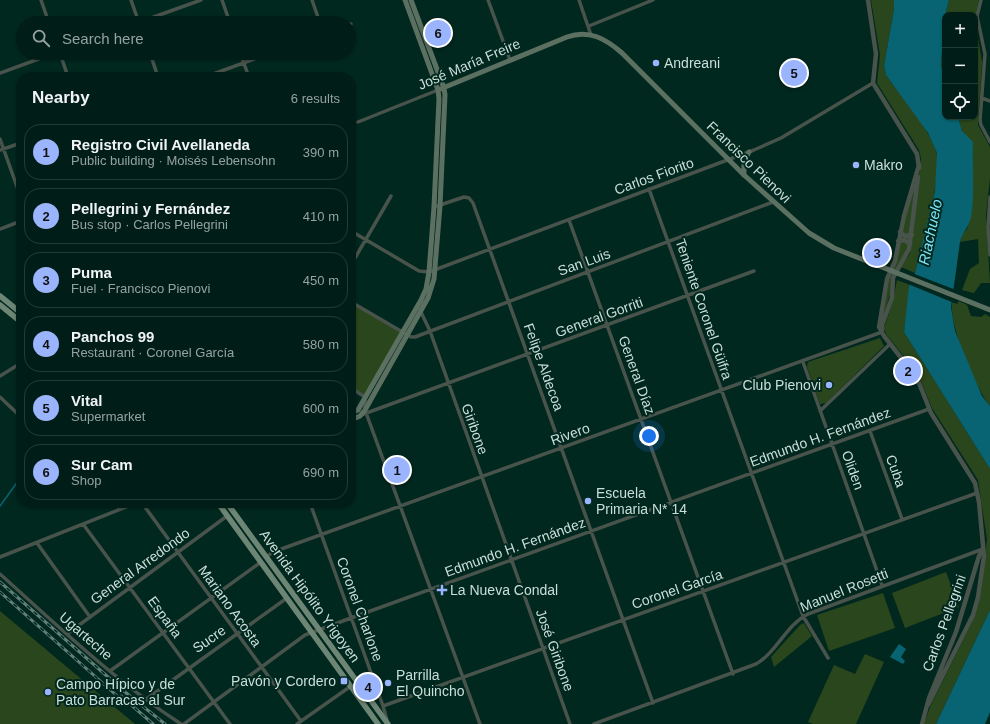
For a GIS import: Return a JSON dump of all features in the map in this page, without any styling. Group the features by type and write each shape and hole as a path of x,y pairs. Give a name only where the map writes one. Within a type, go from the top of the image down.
{"main road":[{"path":"356,411 358,410 405,333 421,312 431,292 434,270 440,206 444,88 412,0"},
{"path":"356,418 366,412 426,288 428,272 434,207 438,90 405,1"},
{"name":"José María Freire","path":"438,90 573,35 591,34"},
{"name":"Francisco Pienovi","path":"591,34 608,42 622,53 744,175 801,227 825,244 990,310"},
{"path":"744,175 744,162 749,152"},
{"path":"0,296 16,308"},
{"path":"0,305 16,318"},
{"name":"Avenida Hipólito Yrigoyen","path":"221,508 378,724"},
{"name":"Avenida Hipólito Yrigoyen","path":"231,508 388,724"}],"street":[{"path":"41,0 47,16"},
{"path":"131,0 137,16"},
{"path":"158,16 201,0"},
{"path":"222,0 228,16"},
{"path":"312,0 318,16"},
{"path":"405,1 412,0"},
{"path":"488,0 510,60"},
{"path":"579,0 591,34"},
{"path":"588,26 654,0"},
{"path":"868,0 876,54 872,83 917,154 919,165 912,235 906,257 887,279 879,324 882,332"},
{"path":"981,0 977,16 985,54 981,125 990,142"},
{"path":"0,73 36,60"},
{"path":"62,60 66,72"},
{"path":"152,60 156,72"},
{"path":"243,60 247,72"},
{"path":"219,72 252,60"},
{"name":"Carlos Fiorito","path":"428,272 749,152 781,138 872,83"},
{"name":"José María Freire","path":"358,122 438,90"},
{"path":"982,98 990,101"},
{"path":"0,139 2,150 16,185"},
{"path":"2,150 16,145"},
{"path":"882,332 882,325 892,301 892,272 898,241 919,165"},
{"name":"Teniente Coronel Güifra","path":"649,189 803,616 828,658"},
{"path":"356,257 391,196"},
{"path":"990,197 988,226 990,255"},
{"name":"Felipe Aldecoa","path":"440,206 464,198 469,198 473,202 653,703"},
{"name":"San Luis","path":"405,333 415,337 773,202"},
{"path":"434,207 440,206"},
{"name":"General Díaz","path":"569,220 733,674"},
{"path":"0,229 16,223"},
{"path":"900,232 905,236 912,235"},
{"path":"356,234 419,272 428,272"},
{"path":"898,241 905,240 910,244"},
{"name":"General Gorriti","path":"366,412 448,384 754,271"},
{"path":"884,298 888,302 892,301"},
{"path":"356,305 405,333"},
{"name":"Giribone","path":"418,305 430,331 511,560"},
{"name":"Rivero","path":"266,557 273,552 562,449 882,332"},
{"name":"Carlos Pellegrini","path":"882,332 917,378 929,409 975,483 983,549 984,564 973,615 928,705 922,724"},
{"path":"820,411 890,344"},
{"name":"Oliden","path":"802,362 882,586"},
{"path":"0,376 16,366"},
{"path":"356,391 366,397 366,412 480,724"},
{"path":"0,397 16,412"},
{"name":"Edmundo H. Fernández","path":"311,631 592,532 929,409"},
{"name":"Cuba","path":"870,431 902,519"},
{"name":"Coronel García","path":"383,706 977,493"},
{"name":"Mariano Acosta","path":"146,508 261,667 299,723"},
{"name":"Coronel Charlone","path":"312,508 374,680 388,724"},
{"path":"0,557 120,509"},
{"name":"General Arredondo","path":"67,634 227,516"},
{"name":"España","path":"83,524 230,724"},
{"path":"36,543 90,617"},
{"name":"Carlos Pellegrini","path":"928,705 929,698 956,632 979,556 983,549"},
{"name":"Manuel Rosetti","path":"594,724 733,674 760,662 803,616 983,549"},
{"name":"José Giribone","path":"511,560 570,724"},
{"path":"110,671 261,562"},
{"name":"Ugarteche","path":"0,574 110,671 145,700 181,724"},
{"name":"Sucre","path":"145,700 287,598"},
{"path":"184,724 311,631"},
{"path":"361,686 374,680"},
{"path":"299,723 350,686"}],"green space":[{"path":"871,0 894,0 894,9 884,66 886,75 920,121 932,141 938,161 931,210 915,273 901,267 910,253 921,158 919,150 877,83 880,55"},
{"path":"949,0 979,0 976,12 946,12"},
{"path":"978,38 982,62 978,125 990,147 990,178 986,215 990,283 981,283 974,293 962,290 970,269 979,263 978,239 960,242 962,235 967,229 971,215 962,131 959,120 978,120"},
{"path":"919,165 909,249 897,269 880,330 884,298"},
{"path":"897,280 910,285 904,332 990,469 990,610 936,724 924,724 930,707 972,622 985,557 987,539 978,480 932,408 918,374 886,334 884,328 893,301"},
{"path":"959,301 967,305 971,316 981,317 985,314 990,317 990,406 977,385 964,356 959,340 952,313 952,302 957,304"},
{"path":"356,305 403,332 365,397 356,391"},
{"name":"Club Pienovi","path":"880,338 884,346 826,403 820,404 807,367 808,362"},
{"path":"946,572 959,607 905,628 892,593"},
{"path":"883,593 895,628 829,651 817,615"},
{"name":"Campo Hípico y de Pato Barracas al Sur","path":"0,611 135,724 0,724"},
{"path":"804,623 812,636 774,667 771,657 800,625"},
{"path":"865,654 884,662 856,724 813,724 808,722 834,665 855,674"}],"water":[{"name":"Riachuelo","path":"894,0 949,0 946,12 942,12 942,120 959,120 962,131 973,142 973,189 971,217 960,242 951,307 955,331 982,396 990,406 990,469 904,332 909,286 915,273 935,191 937,153 928,133 886,75 884,66 894,9"},
{"path":"990,610 990,712 985,724 936,724"},
{"path":"899,644 906,649 901,657 905,661 903,664 890,657"}],"pier":[{"path":"912,273 956,290 954,303 908,284"}],"waterway":[{"path":"0,506 16,484"}],"railway":[{"path":"0,582 125,692 165,724"},
{"path":"0,592 124,702"},
{"path":"121,696 153,724"}],"place":[{"name":"Sur Cam","path":"438,33"},
{"name":"Andreani","path":"656,63"},
{"name":"Vital","path":"794,73"},
{"name":"Makro","path":"856,165"},
{"name":"Puma","path":"877,253"},
{"name":"Pellegrini y Fernández","path":"908,371"},
{"name":"Club Pienovi","path":"829,385"},
{"name":"Registro Civil Avellaneda","path":"397,470"},
{"name":"Escuela Primaria N* 14","path":"588,501"},
{"name":"La Nueva Condal","path":"442,590"},
{"name":"Pavón y Cordero","path":"344,681"},
{"name":"Parrilla El Quincho","path":"388,683"},
{"name":"Panchos 99","path":"368,687"},
{"name":"Campo Hípico y de Pato Barracas al Sur","path":"48,692"}]}
